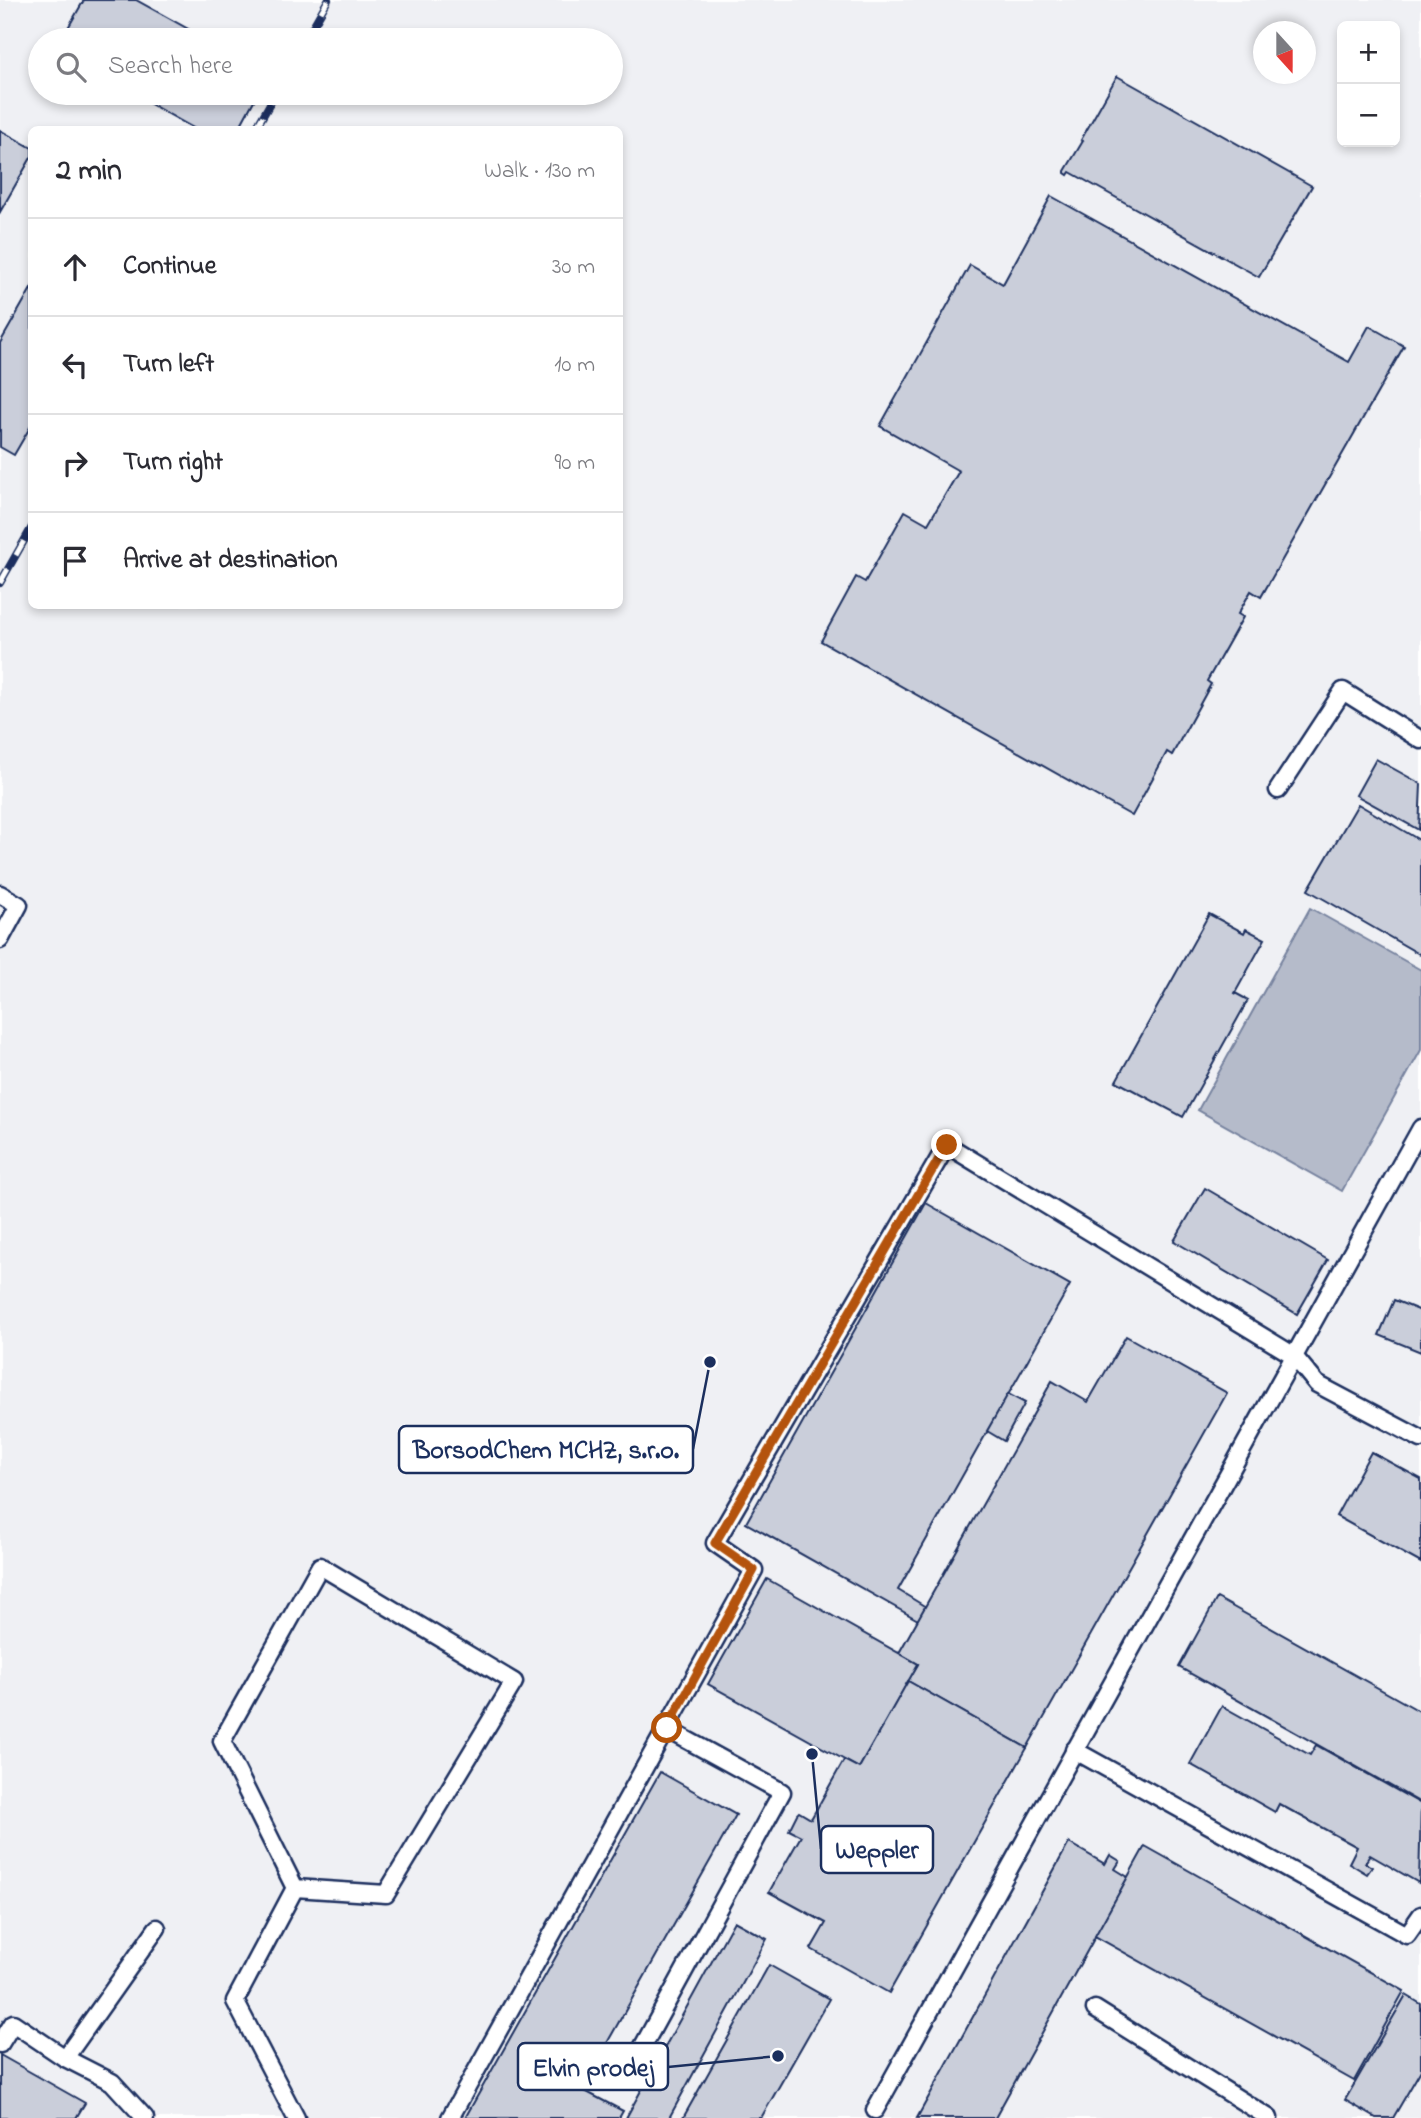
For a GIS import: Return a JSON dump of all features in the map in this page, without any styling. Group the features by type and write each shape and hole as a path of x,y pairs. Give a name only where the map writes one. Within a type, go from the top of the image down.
{"lane":[{"path":"1278,790 1343,691 1421,740"},
{"path":"0,894 19,905 0,940"},
{"path":"875,2110 1421,1128"},
{"path":"450,2118 754,1570 715,1543 947,1145 1293,1355 1317,1384 1421,1439"},
{"path":"320,1566 514,1682 386,1894 295,1888 222,1741 320,1566"},
{"path":"631,2068 782,1792 667,1728"},
{"path":"1074,1750 1407,1936 1421,1915"},
{"path":"295,1888 235,2001 296,2118"},
{"path":"65,2058 157,1928"},
{"path":"1095,2010 1269,2118"},
{"path":"0,2044 13,2023 65,2058 112,2082 145,2118"}],"shaded area":[{"path":"0,0 1421,0 1421,2118 0,2118"}],"water":[{"path":"1310,908 1421,970 1421,1050 1342,1191 1198,1110"}],"building":[{"path":"84,0 136,0 186,28 68,28"},
{"path":"1117,76 1312,186 1259,277 1070,172 1068,175 1065,173"},
{"path":"152,105 252,105 240,126 190,126"},
{"path":"0,130 28,146 28,163 0,212"},
{"path":"1051,196 1349,362 1369,326 1404,346 1261,597 1251,591 1238,614 1243,617 1207,681 1211,684 1172,755 1167,752 1132,816 821,641 856,577 865,582 905,511 928,524 959,471 880,426 970,265 1003,284"},
{"path":"28,294 28,431 14,455 0,447 0,343"},
{"path":"1376,759 1421,784 1419,830 1356,795"},
{"path":"1358,804 1421,841 1421,955 1308,890"},
{"path":"1209,914 1244,933 1246,929 1265,939 1235,993 1248,1000 1183,1117 1116,1081"},
{"path":"1205,1188 1328,1260 1297,1314 1174,1241"},
{"path":"926,1203 1070,1285 898,1590 926,1607 918,1620 746,1523"},
{"path":"1394,1300 1421,1311 1421,1352 1379,1335"},
{"path":"1126,1336 1227,1393 1027,1748 908,1681 918,1664 899,1653 1052,1381 1088,1402"},
{"path":"1008,1394 1025,1403 1004,1441 987,1431"},
{"path":"1371,1452 1421,1479 1421,1563 1336,1516"},
{"path":"767,1579 918,1664 859,1768 708,1684"},
{"path":"1217,1598 1421,1712 1421,1803 1179,1667"},
{"path":"908,1681 1027,1748 889,1993 811,1949 826,1923 769,1892 801,1836 789,1830 797,1814 799,1812 811,1819 844,1760 859,1768"},
{"path":"1222,1706 1310,1755 1316,1745 1421,1804 1419,1883 1370,1855 1365,1863 1372,1867 1367,1874 1349,1863 1357,1847 1279,1804 1275,1812 1190,1764"},
{"path":"660,1772 736,1815 581,2089 623,2111 619,2118 465,2118"},
{"path":"1069,1843 1105,1864 1110,1855 1120,1861 1115,1869 1128,1877 995,2118 917,2118"},
{"path":"1145,1846 1404,1991 1354,2081 1095,1936"},
{"path":"734,1921 767,1939 669,2118 626,2118"},
{"path":"769,1965 829,1999 761,2118 683,2118"},
{"path":"1406,1995 1421,2004 1421,2070 1393,2118 1376,2118 1345,2100"},
{"path":"0,2055 85,2103 76,2118 0,2118"}],"railway":[{"path":"312,28 328,0"},
{"path":"257,126 269,105"},
{"path":"0,583 28,534"}],"place":[{"name":"BorsodChem MCHZ, s.r.o.","path":"710,1362"},
{"name":"Weppler","path":"812,1754"},
{"name":"Elvin prodej","path":"778,2056"}],"route":[{"path":"667,1728 754,1570 715,1543 947,1145"}]}
